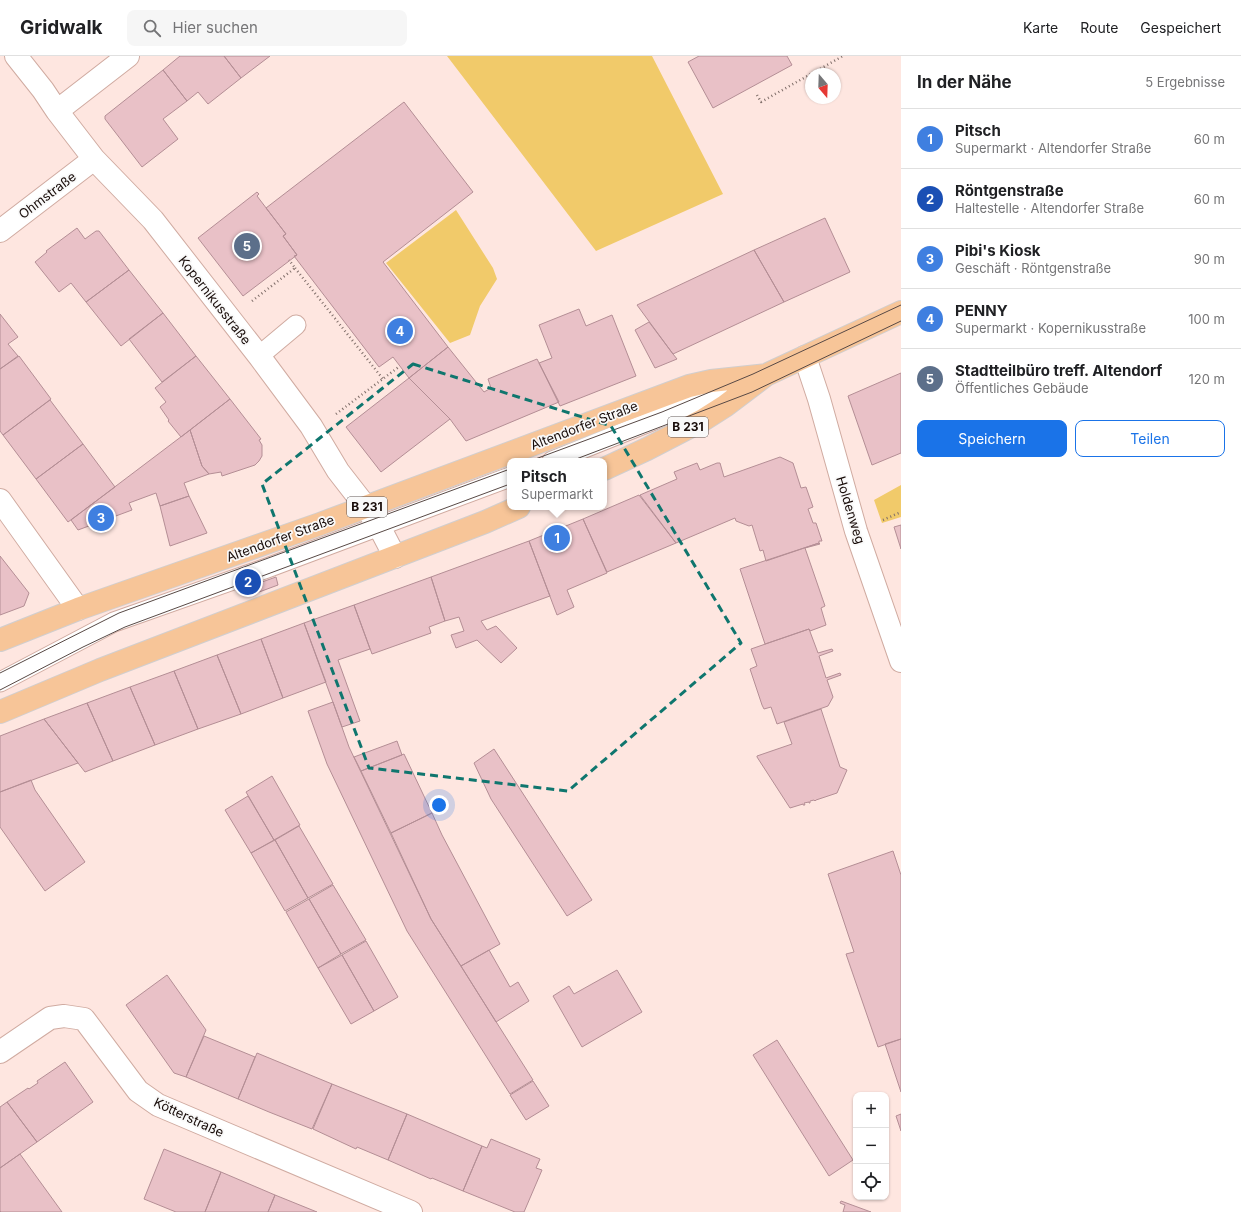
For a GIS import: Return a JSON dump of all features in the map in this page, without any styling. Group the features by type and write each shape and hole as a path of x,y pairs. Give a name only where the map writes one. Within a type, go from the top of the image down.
{"main road":[{"name":"Altendorfer Straße","path":"607,468 704,420 766,375 901,312"},
{"name":"Altendorfer Straße","path":"0,640 78,609 366,507 689,386 711,381 766,375"},
{"path":"0,712 100,670 395,557 512,510"}],"street":[{"name":"Kopernikusstraße","path":"16,56 94,159 153,220 259,356 311,426 338,471 366,507 382,532 395,557"},
{"path":"57,111 128,56"},
{"name":"Ohmstraße","path":"0,231 94,159"},
{"name":"Holdenweg","path":"805,357 819,399 856,531 901,661"},
{"path":"0,500 78,609"},
{"name":"Kötterstraße","path":"0,1052 50,1018 64,1016 84,1019 138,1091 158,1105 412,1212"}],"lane":[{"path":"259,356 296,325"},
{"path":"559,458 766,375"},
{"path":"0,682 114,622 507,478"}],"path":[{"path":"757,95 761,102 842,56"},
{"path":"289,260 383,379"},
{"path":"250,304 295,268"},
{"path":"331,418 400,366"}],"highlighted area":[{"path":"413,364 611,426 741,643 568,791 369,768 262,484"}],"shaded area":[{"path":"447,56 652,56 723,194 596,251"},
{"path":"456,210 493,268 497,279 480,306 470,335 450,343 386,263"},
{"path":"901,485 901,517 882,523 874,500"}],"building":[{"path":"180,56 224,56 241,78 208,104 198,92 187,101 163,70"},
{"path":"224,56 270,56 241,78"},
{"path":"699,56 787,56 792,65 713,108 688,62"},
{"path":"163,70 187,101 163,119 178,139 142,167 105,119 105,116"},
{"path":"404,102 473,192 383,262 448,347 409,378 393,357 379,367 294,256 297,255 283,236 286,234 266,208"},
{"path":"257,192 259,194 257,196 286,234 283,236 297,255 243,296 198,238"},
{"path":"825,218 850,272 784,302 754,250"},
{"path":"77,228 85,239 96,231 99,231 129,270 86,302 71,283 59,292 35,262 47,252 46,251"},
{"path":"754,250 784,302 673,354 637,305"},
{"path":"129,270 163,313 121,346 86,302"},
{"path":"579,309 586,326 612,315 636,376 560,406 539,363 552,358 539,325"},
{"path":"163,313 196,356 162,382 129,339"},
{"path":"0,314 18,337 8,344 18,356 0,369"},
{"path":"649,322 677,359 655,368 635,330"},
{"path":"448,347 484,392 491,388 488,379 537,359 559,402 466,441 450,419 409,378"},
{"path":"19,356 51,399 3,435 0,431 0,369"},
{"path":"196,356 230,399 181,437 168,421 169,420 160,407 166,402 155,388"},
{"path":"901,373 901,453 872,465 848,396"},
{"path":"409,378 450,419 381,472 346,427"},
{"path":"230,399 261,439 259,440 262,445 262,456 255,465 222,476 221,472 209,474 202,466 190,430"},
{"path":"50,400 83,444 36,479 3,435"},
{"path":"190,430 202,466 209,474 184,483 189,496 160,506 156,493 129,503 132,510 78,530 71,520"},
{"path":"83,444 115,487 68,522 36,479"},
{"path":"780,457 793,463 801,488 806,487 813,507 808,509 813,523 816,523 822,541 766,561 763,550 760,551 752,525 749,526 736,521 735,518 676,543 640,495 677,479 674,472 697,463 700,470 720,463 724,477"},
{"path":"639,495 676,543 607,572 583,519"},
{"path":"189,496 207,533 170,546 160,506"},
{"path":"583,519 607,573 567,590 574,607 557,615 529,541"},
{"path":"901,525 901,549 894,527"},
{"path":"529,541 550,596 481,621 487,630 496,626 517,648 501,663 477,640 456,648 451,635 464,631 459,617 445,621 431,577"},
{"path":"819,543 820,544 805,548 825,606 821,608 826,625 810,631 809,629 765,644 740,569"},
{"path":"0,556 29,593 24,606 0,615"},
{"path":"276,577 278,585 251,595 248,587"},
{"path":"431,577 445,621 429,627 431,633 372,654 354,605"},
{"path":"354,605 370,649 338,660 360,721 342,727 304,623"},
{"path":"304,623 326,682 283,698 261,639"},
{"path":"809,629 818,653 832,649 833,651 819,656 826,678 840,673 841,675 827,680 833,697 828,706 777,724 771,707 764,709 762,705 750,669 757,666 751,649"},
{"path":"261,639 283,698 241,714 217,655"},
{"path":"217,655 241,714 198,729 174,671"},
{"path":"174,671 198,729 155,745 130,687"},
{"path":"130,687 155,745 113,761 87,703"},
{"path":"333,702 349,747 431,919 533,1080 510,1094 407,931 327,764 308,711"},
{"path":"87,703 113,761 85,772 44,719"},
{"path":"821,709 840,767 847,770 837,793 815,801 810,801 810,803 804,803 805,805 803,804 790,808 757,756 792,744 784,722"},
{"path":"44,719 78,763 0,792 0,736"},
{"path":"397,741 402,755 361,771 354,757"},
{"path":"494,749 592,900 567,916 491,799 474,763"},
{"path":"404,754 432,813 391,833 361,771"},
{"path":"272,776 300,825 274,840 246,792"},
{"path":"31,780 35,790 85,862 45,891 0,827 0,792"},
{"path":"248,796 274,840 251,853 225,810"},
{"path":"432,813 442,835 500,944 461,966 431,919 391,833"},
{"path":"299,826 333,884 308,898 275,840"},
{"path":"275,840 308,898 285,911 251,853"},
{"path":"893,851 901,875 901,1039 878,1047 846,954 854,952 828,874"},
{"path":"333,885 366,940 341,954 309,899"},
{"path":"309,899 341,954 318,968 286,912"},
{"path":"366,941 398,997 374,1011 342,955"},
{"path":"489,950 510,987 518,982 529,1001 496,1022 461,966"},
{"path":"342,955 374,1011 351,1024 318,968"},
{"path":"617,970 642,1012 582,1047 553,996 569,986 574,994"},
{"path":"167,975 206,1030 186,1077 174,1073 126,1005"},
{"path":"204,1036 255,1057 238,1099 186,1077"},
{"path":"901,1039 901,1092 885,1044"},
{"path":"777,1040 853,1160 829,1176 753,1055"},
{"path":"257,1053 332,1084 312,1129 238,1099"},
{"path":"65,1062 93,1102 37,1142 7,1102 38,1083 37,1081"},
{"path":"533,1081 549,1106 526,1120 510,1095"},
{"path":"332,1084 407,1114 388,1160 357,1147 356,1149 313,1129"},
{"path":"7,1102 37,1142 0,1168 0,1107"},
{"path":"407,1114 482,1146 463,1191 388,1160"},
{"path":"901,1114 901,1131 896,1116"},
{"path":"491,1139 540,1159 536,1168 542,1170 524,1212 515,1212 463,1191 482,1146 487,1148"},
{"path":"164,1149 221,1172 205,1212 176,1212 144,1199"},
{"path":"20,1154 62,1212 0,1211 0,1168"},
{"path":"221,1172 275,1195 268,1212 205,1212"},
{"path":"275,1195 317,1212 268,1212"},
{"path":"841,1201 871,1212 843,1212 845,1205 840,1203"}],"tram line":[{"path":"538,458 662,412 753,374 901,305"},
{"path":"579,458 752,392 901,321"},
{"path":"0,673 119,613 507,470"},
{"path":"0,690 125,627 507,485"}],"place":[{"name":"Stadtteilbüro treff. Altendorf","path":"247,246"},
{"name":"PENNY","path":"400,331"},
{"name":"Pibi's Kiosk","path":"101,518"},
{"name":"Pitsch","path":"557,538"},
{"name":"Röntgenstraße","path":"248,582"}]}
